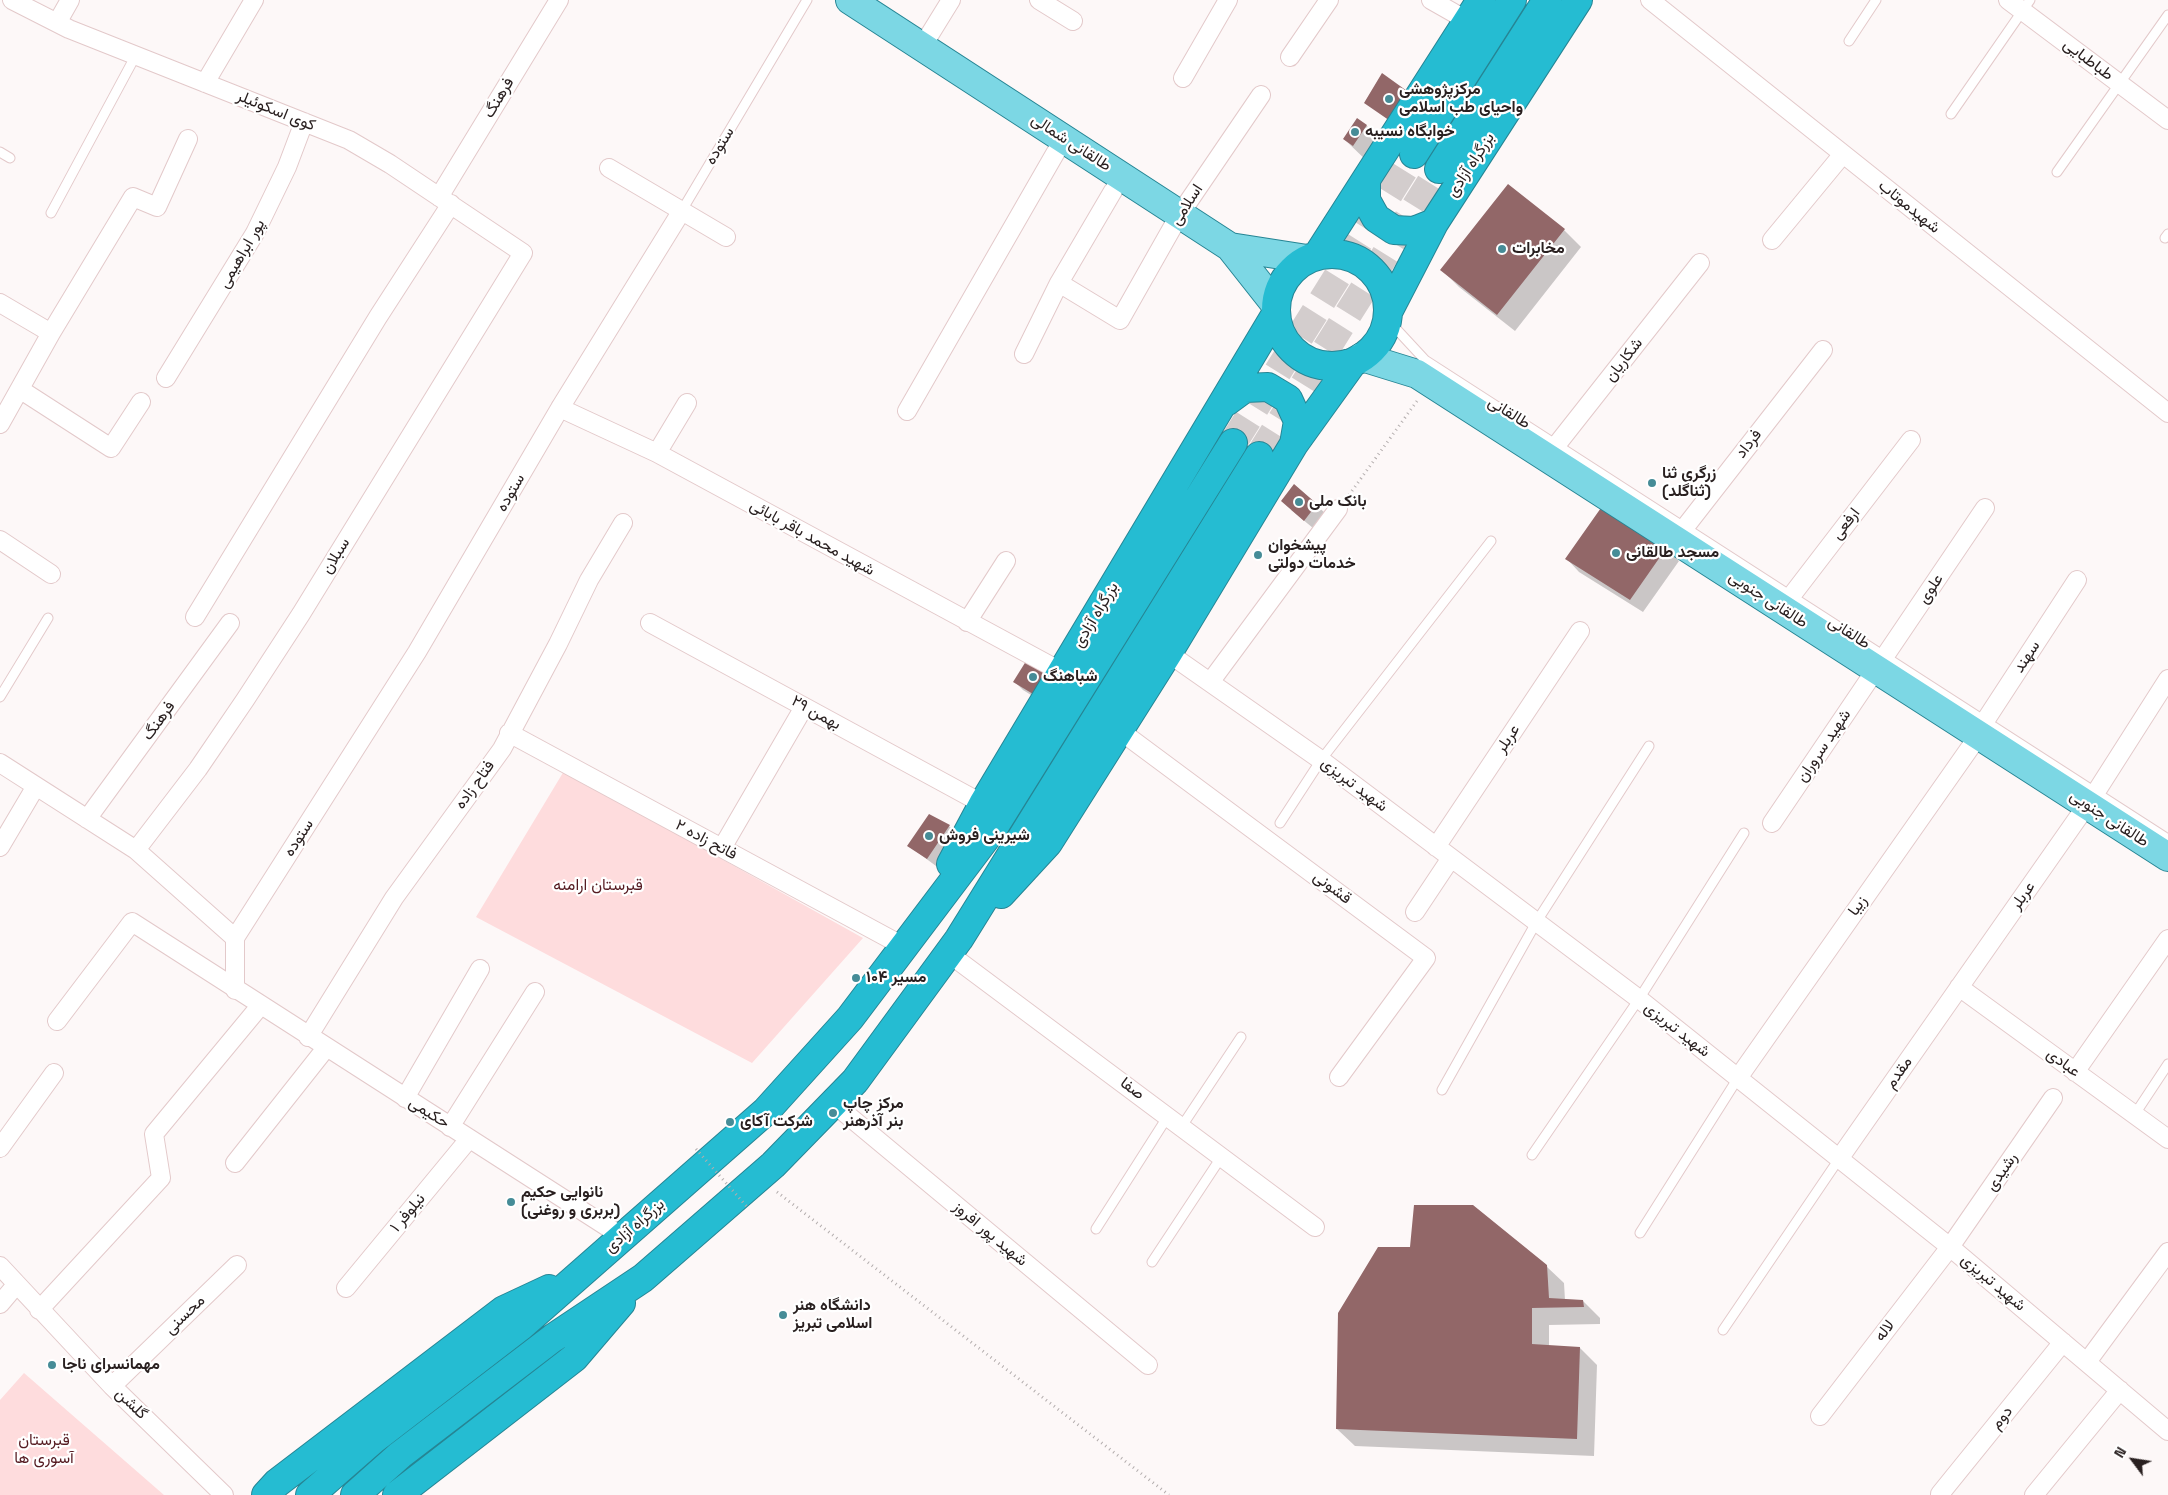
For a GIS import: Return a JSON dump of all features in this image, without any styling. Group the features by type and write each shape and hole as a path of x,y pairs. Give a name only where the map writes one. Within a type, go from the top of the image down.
{"highway":[{"path":"1414,154 1512,0"},
{"name":"بزرگراه آزادی","path":"1439,169 1547,0"},
{"name":"بزرگراه آزادی","path":"1388,315 1434,223 1578,0"},
{"path":"1312,257 1366,180 1474,10"},
{"path":"1366,180 1366,200 1376,218 1394,230 1414,231 1434,223"},
{"path":"953,946 1048,843 1168,653 1294,444 1358,360 1379,342 1388,315 1386,291 1377,274 1362,261 1344,254 1325,253 1312,257 1291,270 1281,286 1276,309 1277,324 1284,341 1298,355 1315,364 1334,366 1358,360"},
{"name":"بزرگراه آزادی","path":"923,920 983,804 1226,402 1276,309"},
{"path":"1226,402 1245,388 1268,387 1288,399 1298,421 1294,444"},
{"name":"بزرگراه آزادی","path":"310,1495 373,1440 520,1327 766,1111 850,1018 992,830 1233,443"},
{"path":"355,1495 400,1455 553,1338 643,1278 759,1178 855,1081 953,946 1259,456"},
{"path":"266,1495 277,1483 504,1310 582,1273"},
{"path":"397,1495 574,1358 643,1278"}],"main road":[{"name":"طالقانی شمالی","path":"850,0 1230,247 1276,309"},
{"path":"1230,247 1312,257"},
{"name":"طالقانی جنوبی","path":"1358,360 1417,374 1552,451 2092,798 2168,856"}],"street":[{"name":"کوی اسکوئیلر","path":"12,0 57,23 349,140 390,164 523,253"},
{"path":"57,23 70,0"},
{"path":"205,83 254,0"},
{"name":"فرهنگ","path":"195,617 378,318 558,0"},
{"path":"922,47 951,0"},
{"path":"1039,0 1074,21"},
{"path":"1183,78 1228,0"},
{"path":"1290,57 1329,0"},
{"path":"1431,0 1474,10"},
{"name":"شهیدموتاب","path":"1650,0 2168,413"},
{"name":"طباطبایی","path":"2008,0 2026,5 2119,84 2168,120"},
{"name":"اسلامی","path":"1059,283 1120,320 1180,214 1261,95"},
{"name":"پور ابراهیمی","path":"166,378 255,233 287,167 304,122"},
{"path":"907,411 1064,138"},
{"path":"0,424 21,390 51,333 133,197 157,207 188,139"},
{"path":"1772,240 1843,154"},
{"path":"609,168 726,237"},
{"path":"1024,354 1059,283 1114,191"},
{"name":"ستوده","path":"235,938 417,652 560,408 681,212"},
{"name":"سبلان","path":"136,850 198,769 301,614 523,253"},
{"name":"شکاریان","path":"1552,451 1700,263"},
{"path":"0,303 51,333"},
{"name":"فرداد","path":"1680,533 1823,350"},
{"path":"21,390 111,448 141,402"},
{"path":"657,453 687,404"},
{"name":"شهید محمد باقر بابائی","path":"560,408 657,453 1062,672"},
{"name":"ارفعی","path":"1787,602 1911,440"},
{"name":"علوی","path":"1881,663 1985,508"},
{"path":"1211,681 1338,509"},
{"name":"فتاح زاده","path":"308,1037 394,898 502,749 623,523"},
{"path":"0,540 51,574"},
{"path":"967,622 1006,561"},
{"name":"سهند","path":"1982,728 2078,580"},
{"name":"فرهنگ","path":"87,819 230,623"},
{"name":"۲۹ بهمن","path":"650,623 983,804"},
{"name":"عربلر","path":"1436,847 1580,631"},
{"name":"شهید تبریزی","path":"1168,653 1211,681 1320,760 1639,999 1950,1247 2168,1430"},
{"name":"شهید سروران","path":"1772,823 1881,663"},
{"name":"عربلر","path":"1959,987 2092,798 2168,679"},
{"path":"722,848 804,707"},
{"name":"زیبا","path":"1738,1078 1982,728"},
{"name":"قشونی","path":"1119,730 1426,958 1339,1076"},
{"name":"فاتح زاده ۲","path":"509,733 903,946"},
{"path":"0,763 136,850 235,938 235,990"},
{"path":"0,847 36,786"},
{"path":"1415,912 1451,858"},
{"name":"حکیمی","path":"57,1021 132,922 308,1037 623,1237"},
{"path":"2075,1072 2168,940"},
{"name":"صفا","path":"953,946 1175,1121 1315,1227"},
{"path":"405,1098 480,969"},
{"name":"عبادی","path":"1959,987 2168,1139"},
{"name":"مقدم","path":"1839,1159 1959,987"},
{"path":"450,1127 535,992"},
{"path":"39,1310 161,1178 154,1134 260,1006"},
{"path":"235,1163 326,1048"},
{"path":"0,1148 54,1073"},
{"name":"رشیدی","path":"1950,1247 2053,1098"},
{"name":"شهید پور افروز","path":"833,1103 1148,1364"},
{"name":"نیلوفر ۱","path":"346,1288 469,1139"},
{"name":"لاله","path":"1820,1416 1950,1247"},
{"path":"2087,1362 2168,1252"},
{"name":"محسنی","path":"112,1386 237,1265"},
{"name":"گلشن","path":"0,1266 39,1310 112,1386 224,1495"},
{"path":"0,1304 16,1285"},
{"name":"دوم","path":"1940,1494 2063,1342"},
{"path":"2034,1495 2120,1390"}],"lane":[{"name":"ستوده","path":"681,212 807,0"},
{"path":"1849,41 1876,0"},
{"path":"1952,114 2026,5"},
{"path":"2057,172 2168,14"},
{"path":"51,213 136,55"},
{"path":"0,152 10,158"},
{"name":"طالقانی","path":"1388,315 1425,360 1552,451"},
{"path":"1280,823 1320,760 1491,541"},
{"path":"0,697 48,618"},
{"path":"1442,1090 1537,921 1649,746"},
{"path":"2092,798 2168,839"},
{"path":"1532,1154 1639,999 1744,833"},
{"path":"1096,1229 1175,1121 1241,1037"},
{"path":"2135,1114 2168,1064"},
{"path":"1640,1233 1738,1078"},
{"path":"1152,1262 1222,1156"},
{"path":"1723,1330 1839,1159"}],"path":[{"path":"1338,509 1431,382"},
{"path":"696,1149 749,1209"},
{"path":"759,1178 1169,1495"}],"green space":[{"name":"قبرستان ارامنه","path":"564,771 863,938 752,1063 476,917"},
{"name":"قبرستان آسوری ها","path":"24,1373 164,1495 0,1495 0,1400"}],"building":[{"name":"مرکزپژوهشی واحیای طب اسلامی","path":"1382,73 1414,96 1396,125 1364,103"},
{"name":"خوابگاه نسیبه","path":"1357,118 1367,125 1353,146 1343,139"},
{"name":"مخابرات","path":"1508,184 1565,229 1497,315 1440,270"},
{"name":"بانک ملی","path":"1294,484 1317,504 1304,521 1281,501"},
{"name":"مسجد طالقانی","path":"1603,505 1667,547 1630,600 1565,559"},
{"name":"شباهنگ","path":"1028,658 1053,671 1038,697 1013,682"},
{"name":"شیرینی فروش","path":"929,814 950,825 927,859 907,846"},
{"path":"1414,1205 1473,1205 1547,1265 1549,1298 1583,1300 1584,1307 1532,1308 1532,1344 1580,1347 1577,1439 1336,1429 1338,1313 1378,1247 1410,1247"}],"tunnel":[{"path":"1233,443 1414,154"},
{"path":"1259,456 1439,169"}],"place":[{"name":"مرکزپژوهشی واحیای طب اسلامی","path":"1389,99"},
{"name":"خوابگاه نسیبه","path":"1355,132"},
{"name":"مخابرات","path":"1502,249"},
{"name":"زرگری ثنا (ثناگلد)","path":"1652,483"},
{"name":"بانک ملی","path":"1299,502"},
{"name":"مسجد طالقانی","path":"1616,553"},
{"name":"پیشخوان خدمات دولتی","path":"1258,555"},
{"name":"شباهنگ","path":"1033,677"},
{"name":"شیرینی فروش","path":"929,836"},
{"name":"مسیر ۱۰۴","path":"856,978"},
{"name":"مرکز چاپ بنر آذرهنر","path":"833,1113"},
{"name":"شرکت آکای","path":"730,1122"},
{"name":"نانوایی حکیم (بربری و روغنی)","path":"511,1202"},
{"name":"دانشگاه هنر اسلامی تبریز","path":"783,1315"},
{"name":"مهمانسرای ناجا","path":"52,1365"}]}
